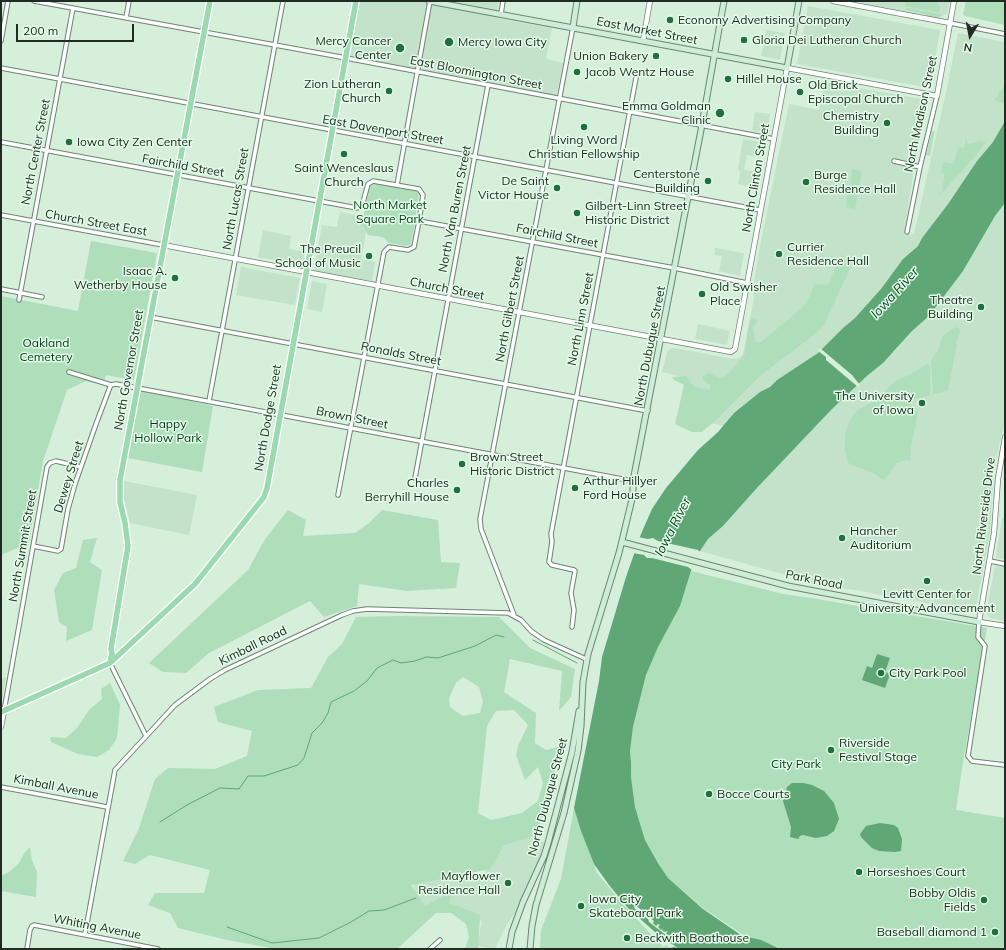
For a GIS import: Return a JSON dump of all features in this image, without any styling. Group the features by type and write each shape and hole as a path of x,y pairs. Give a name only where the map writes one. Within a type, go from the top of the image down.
{"main road":[{"name":"North Governor Street","path":"110,662 128,546 120,502 120,480 176,175 210,1"},
{"name":"North Dodge Street","path":"2,712 110,662 195,584 264,497 267,488 356,1"},
{"name":"East Market Street","path":"430,1 787,68"},
{"name":"North Gilbert Street","path":"573,27 577,1"},
{"name":"North Dubuque Street","path":"509,949 512,932 520,910 544,856 548,843 572,752 586,659 622,542 633,495 633,481 648,411 724,1"},
{"name":"North Clinton Street","path":"787,68 799,1"},
{"name":"Park Road","path":"622,542 788,586 979,622"},
{"path":"101,666 111,649 116,652 122,651"},
{"name":"North Dubuque Street","path":"530,949 532,926 540,889 573,779 581,726 582,692"}],"street":[{"path":"1,41 8,1"},
{"name":"East Bloomington Street","path":"34,1 54,3 73,8 274,46 346,58 774,139"},
{"path":"126,18 129,1"},
{"name":"North Lucas Street","path":"209,401 283,1"},
{"path":"338,495 385,250 389,247 408,250 412,249 416,244 424,198 422,192 418,189 396,185 430,1"},
{"path":"501,14 503,1"},
{"path":"643,40 650,1"},
{"path":"832,1 1005,34"},
{"name":"North Madison Street","path":"907,232 920,167 937,96 954,1"},
{"name":"North Center Street","path":"19,300 73,8"},
{"name":"North Gilbert Street","path":"514,615 480,524 573,27"},
{"name":"East Davenport Street","path":"1,68 760,210"},
{"name":"East Market Street","path":"787,68 937,96"},
{"name":"North Clinton Street","path":"727,352 731,352 735,349 787,68"},
{"name":"North Linn Street","path":"572,627 574,610 571,593 575,571 550,564 548,560 552,542 551,534 636,78"},
{"name":"North Van Buren Street","path":"414,478 488,85"},
{"name":"Fairchild Street","path":"1,142 357,208 361,207 364,203 367,187 370,182 377,181 396,185"},
{"path":"894,161 920,167"},
{"name":"Church Street East","path":"1,215 163,245"},
{"name":"Fairchild Street","path":"419,221 532,241 747,283"},
{"name":"Church Street","path":"163,245 727,352"},
{"path":"1,289 42,297"},
{"name":"Ronalds Street","path":"150,317 648,411"},
{"name":"Brown Street","path":"69,372 111,385 116,384 280,414 633,481"},
{"name":"Dewey Street","path":"33,546 58,551 61,549 69,503 111,385"},
{"name":"North Riverside Drive","path":"979,622 994,533 998,479 1005,437"},
{"name":"North Summit Street","path":"2,712 47,467 56,462 81,467"},
{"path":"990,561 1005,564"},
{"name":"Kimball Road","path":"85,934 107,807 115,770 176,705 210,679 225,670 347,612 367,609 503,612 514,615"},
{"path":"514,615 541,638 586,659"},
{"path":"979,622 978,637 985,646 967,753 969,759 972,761 1005,765"},
{"name":"Park Road","path":"979,622 1005,626"},
{"path":"110,662 146,736"},
{"path":"1,726 2,712"},
{"name":"Kimball Avenue","path":"1,787 107,807"},
{"name":"Whiting Avenue","path":"27,949 30,930 34,925 158,949"},
{"path":"430,949 440,940"}],"shaded area":[{"name":"Mercy Iowa City","path":"358,1 419,1 432,4 433,1 499,1 496,18 552,28 546,59 563,63 556,97 347,57"},
{"path":"852,1 950,1 947,14 937,18 883,7 880,8 870,6 868,4"},
{"path":"808,6 940,30 930,88 797,64"},
{"path":"766,30 785,33 780,60 761,56"},
{"path":"958,33 1005,42 1005,121 993,142 977,161 948,204 922,238 918,246 903,259 881,290 855,318 818,353 777,380 770,387 760,392 734,413 724,426 680,417 687,378 662,372 667,352 670,349 675,348 733,359 739,358 743,354 754,298 753,289 758,256 789,104 819,110 824,82 927,100 916,155 904,235 914,234"},
{"path":"755,112 770,114 767,132 763,133 752,131"},
{"path":"743,139 765,143 762,158 747,155 744,170 759,172 756,188 738,184 740,172 738,168"},
{"name":"The University of Iowa","path":"1005,203 1005,422 994,467 990,533 975,612 855,590 810,584 786,575 700,551 708,539 723,526 832,409 896,350 912,331 929,316 963,271 995,216"},
{"path":"340,212 369,218 361,259 375,262 372,281 314,271 322,225 337,227"},
{"path":"263,230 291,236 289,249 305,252 302,265 258,257"},
{"path":"715,248 744,253 740,276 719,271 722,256 714,255"},
{"path":"241,267 300,278 295,305 236,295"},
{"path":"312,281 327,284 322,312 307,309"},
{"path":"698,324 730,331 727,345 695,339"},
{"path":"124,481 197,495 189,535 130,523 124,498"},
{"path":"1002,518 1005,518 1005,559 996,558"},
{"path":"995,566 1005,567 1005,621 991,618 986,614"},
{"path":"6,677 1,707 1,679"},
{"path":"523,835 548,843 523,902 507,924 495,949 477,946 482,921 472,918 459,907 422,914 413,883 459,872 484,874 501,841"}],"green space":[{"path":"906,1 936,1 940,7 940,11 938,12 905,6"},
{"path":"966,1 1005,1 1005,25 965,16 963,14"},
{"path":"906,8 940,14 942,16 938,18 929,17 926,14 907,10"},
{"path":"1005,82 1005,103 996,101 995,99 1000,90 1002,90"},
{"path":"935,130 929,156 926,155 932,132"},
{"path":"966,139 968,144 982,141 985,143 986,140 987,141 940,195 939,194 942,192 944,179 944,173 941,173 943,162 954,164 958,147 964,148"},
{"path":"852,169 862,171 859,186 850,185"},
{"name":"North Market Square Park","path":"374,183 417,191 419,193 412,241 410,245 406,246 389,243 383,237 368,235 362,224 369,186"},
{"path":"848,192 858,193 855,209 846,207"},
{"name":"Oakland Cemetery","path":"91,241 157,253 134,380 106,375 103,385 86,381 67,390 43,461 29,543 1,555 1,296 78,311"},
{"path":"839,259 851,260 852,264 824,325 815,334 761,375 702,432 692,432 675,424 684,385 674,380 672,377 686,376 694,387 710,390 710,385 703,380 703,376 709,373 721,379 727,375 739,362 745,353 751,318 758,321 753,327 755,342 761,342 802,308 810,296 814,284 828,285"},
{"path":"956,327 960,329 960,331 956,344 948,390 934,394 931,361 938,350 943,336"},
{"path":"927,364 930,366 930,395 911,399 892,396 878,397 896,381 917,371"},
{"name":"Happy Hollow Park","path":"137,388 213,406 202,472 128,458"},
{"path":"893,399 907,403 918,413 911,446 910,461 905,460 897,463 884,480 871,472 849,464 845,451 845,439 846,431 851,418 858,410 876,400"},
{"path":"288,510 306,520 303,536 355,533 369,523 382,510 438,520 441,562 460,563 456,588 407,591 359,584 357,606 324,617 310,601 209,653 186,673 163,672 149,663 248,570 265,539"},
{"path":"97,538 90,562 102,570 92,630 66,641 67,627 59,622 54,590 63,573 76,568 83,540"},
{"name":"City Park","path":"691,571 783,594 987,628 956,810 1005,818 1005,949 781,949 742,934 703,908 667,877 645,840 635,807 631,777 630,751 633,727 646,675 686,587"},
{"path":"356,617 499,617 530,648 575,669 571,697 559,711 562,671 510,659 504,692 536,713 535,743 546,750 562,746 537,835 504,845 490,869 411,885 425,906 452,892 449,903 480,915 478,949 465,949 469,937 466,924 451,913 436,913 397,949 276,949 227,940 178,928 170,913 148,905 155,893 204,893 210,870 150,855 135,864 123,861 139,828 155,779 168,768 215,769 247,756 252,731 218,722 214,707 258,690 311,688 328,657 342,644","holes":["463,677 479,687 483,702 480,713 463,716 450,707 449,698 456,683","514,710 528,725 518,746 516,755 525,780 538,767 543,783 538,801 522,813 491,820 478,813 487,726 496,711"]},
{"path":"110,683 120,705 117,738 109,750 97,757 78,754 51,742 50,737 66,738 77,728 89,710 102,699 101,689"},
{"path":"574,808 597,873 630,912 663,947 666,945 672,949 540,949 541,930 561,879"},
{"path":"30,847 32,860 37,872 36,897 1,891 1,876 9,872 19,863 25,852"}],"water":[{"name":"Iowa River","path":"1005,121 1005,203 995,216 963,271 929,316 912,331 884,362 832,409 723,526 708,539 700,551 691,571 680,606 658,647 646,675 633,727 630,751 631,777 635,807 645,840 668,878 703,909 741,935 761,940 780,949 679,949 656,933 628,908 609,885 594,864 574,808 599,681 602,657 626,577 641,534 652,509 666,488 698,450 718,432 734,413 760,392 770,387 777,380 818,353 855,318 881,289 903,259 918,246 922,238 948,204 977,161 993,142"},
{"path":"877,654 890,658 885,672 890,674 885,688 862,680 867,666 872,668"},
{"path":"792,783 812,785 824,791 834,803 839,819 834,831 827,836 816,838 803,835 798,839 790,837 791,827 783,801 787,787"},
{"path":"880,823 894,825 898,828 902,839 901,851 879,851 872,848 861,837 860,834 866,826"}],"pier":[{"path":"820,348 852,375 860,385 858,387 826,360 826,357 818,351"},
{"path":"638,537 648,539 653,538 658,541 698,550 701,553 692,570 688,567 647,558 644,555 633,553"},
{"path":"632,902 654,921 653,923 656,926 658,924 660,925 658,927 661,930 663,928 662,930 665,932 668,931 666,934 669,936 672,935 671,939 634,908 635,906 631,903"}],"waterway":[{"path":"160,822 187,805 220,788 239,789 248,776 264,776 298,765 304,758 312,733 322,723 328,713 331,702 354,691 367,681 377,668 393,660 401,663 415,661 426,657 438,658 475,646 496,635 504,637"},
{"path":"533,640 577,663"},
{"path":"227,927 272,943 319,938 369,911 384,910 416,898"},
{"path":"668,949 676,947"}],"place":[{"name":"Economy Advertising Company","path":"670,20"},
{"name":"Gloria Dei Lutheran Church","path":"744,40"},
{"name":"Mercy Iowa City","path":"449,42"},
{"name":"Mercy Cancer Center","path":"400,48"},
{"name":"Union Bakery","path":"656,56"},
{"name":"Jacob Wentz House","path":"577,72"},
{"name":"Hillel House","path":"728,79"},
{"name":"Zion Lutheran Church","path":"389,91"},
{"name":"Old Brick Episcopal Church","path":"800,92"},
{"name":"Emma Goldman Clinic","path":"720,113"},
{"name":"Chemistry Building","path":"887,123"},
{"name":"Living Word Christian Fellowship","path":"584,127"},
{"name":"Iowa City Zen Center","path":"69,142"},
{"name":"Saint Wenceslaus Church","path":"344,154"},
{"name":"Centerstone Building","path":"708,181"},
{"name":"Burge Residence Hall","path":"806,182"},
{"name":"De Saint Victor House","path":"557,188"},
{"name":"Gilbert-Linn Street Historic District","path":"577,213"},
{"name":"Currier Residence Hall","path":"779,254"},
{"name":"The Preucil School of Music","path":"369,256"},
{"name":"Isaac A. Wetherby House","path":"175,278"},
{"name":"Old Swisher Place","path":"702,294"},
{"name":"Theatre Building","path":"981,307"},
{"name":"The University of Iowa","path":"922,403"},
{"name":"Brown Street Historic District","path":"462,464"},
{"name":"Arthur Hillyer Ford House","path":"575,488"},
{"name":"Charles Berryhill House","path":"457,490"},
{"name":"Hancher Auditorium","path":"842,538"},
{"name":"Levitt Center for University Advancement","path":"927,581"},
{"name":"City Park Pool","path":"881,673"},
{"name":"Riverside Festival Stage","path":"831,750"},
{"name":"Bocce Courts","path":"709,794"},
{"name":"Horseshoes Court","path":"859,872"},
{"name":"Mayflower Residence Hall","path":"508,883"},
{"name":"Bobby Oldis Fields","path":"984,900"},
{"name":"Iowa City Skateboard Park","path":"581,906"},
{"name":"Baseball diamond 1","path":"995,932"},
{"name":"Beckwith Boathouse","path":"627,938"}]}
